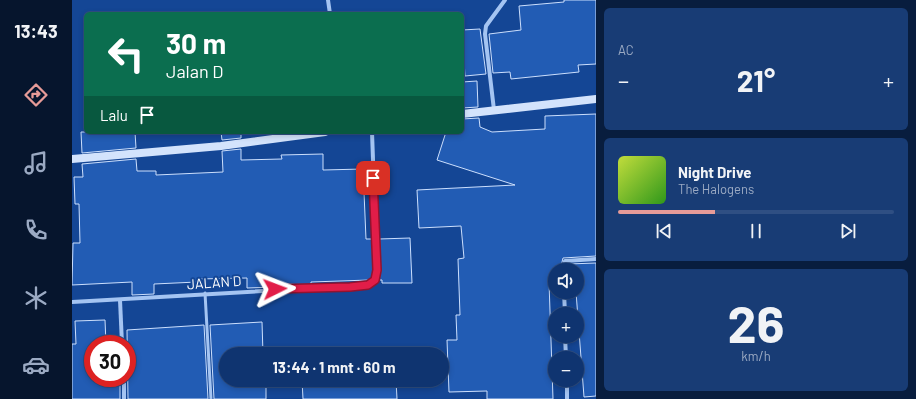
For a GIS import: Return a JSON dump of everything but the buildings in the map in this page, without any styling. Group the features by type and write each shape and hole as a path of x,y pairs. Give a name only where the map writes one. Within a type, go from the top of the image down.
{"street":[{"path":"328,0 330,12"},
{"path":"494,110 486,26 505,0"},
{"path":"464,114 596,99"},
{"path":"72,158 220,146 310,134"},
{"name":"JALAN D","path":"72,302 120,300 205,293 368,285 375,280 377,270 372,134"},
{"path":"564,263 596,259"},
{"path":"120,300 122,335"},
{"path":"124,387 124,399"},
{"path":"567,387 567,399"}],"lane":[{"path":"205,293 211,399"}],"route":[{"path":"275,289 350,287 368,285 375,280 377,270 373,178"}]}
